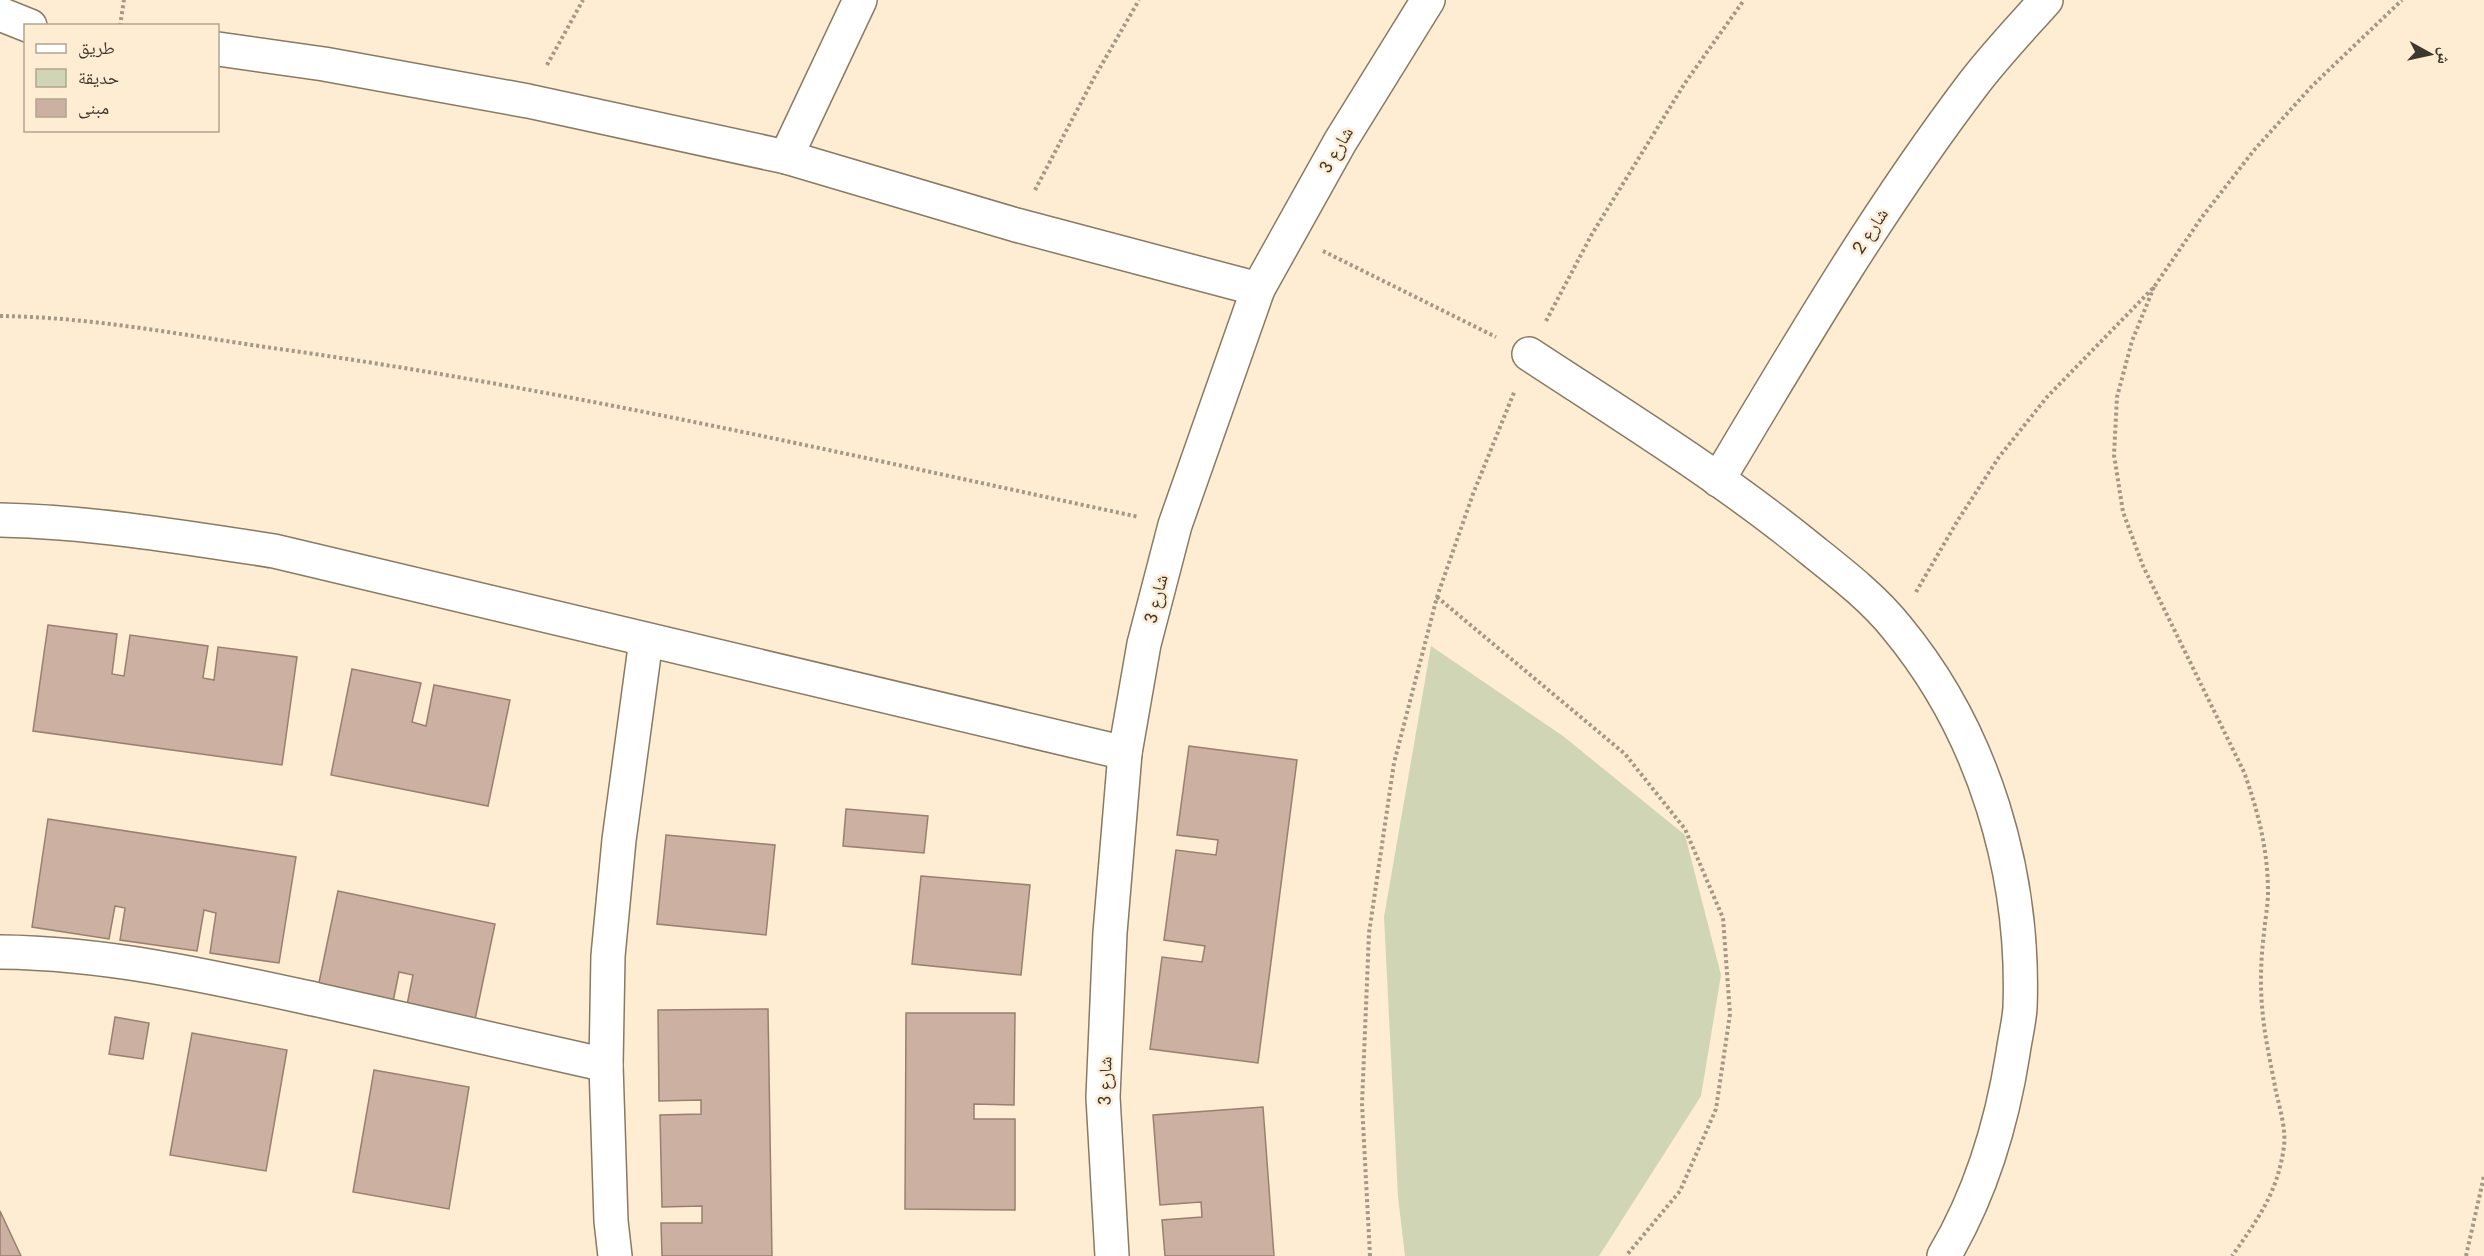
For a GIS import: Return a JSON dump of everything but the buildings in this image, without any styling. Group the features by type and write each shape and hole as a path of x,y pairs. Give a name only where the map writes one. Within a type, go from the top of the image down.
{"street":[{"path":"786,157 860,0"},
{"name":"شارع 3","path":"1112,1256 1103,1097 1110,933 1125,753 1144,644 1174,525 1258,289 1340,142 1428,0"},
{"name":"شارع 2","path":"1718,480 1825,298 1902,183 1976,81 2046,0"},
{"path":"0,14 25,24"},
{"path":"219,49 324,64 528,101 786,157 1016,225 1258,289"},
{"path":"1529,354 1781,524 1840,573 1896,626 1936,682 1969,742 1993,807 2011,873 2019,942 2020,1010 2007,1094 1983,1174 1944,1256"},
{"path":"0,520 77,524 152,532 274,551 1125,753"},
{"path":"615,1256 611,1221 606,1065 608,956 619,840 646,640"},
{"path":"0,952 44,952 138,962 606,1065"}],"path":[{"path":"120,24 124,0"},
{"path":"528,101 583,0"},
{"path":"1016,225 1094,78 1139,0"},
{"path":"1370,1256 1362,1104 1369,933 1394,763 1437,597 1473,494 1529,354 1592,234 1685,83 1744,0"},
{"path":"1896,626 1998,457 2047,397 2154,287 2202,217 2255,149 2312,86 2403,0"},
{"path":"1288,234 1529,354"},
{"path":"2154,287 2132,341 2117,397 2114,454 2123,512 2143,566 2244,772 2255,801 2267,863 2268,895 2261,969 2262,1006 2284,1143 2280,1171 2270,1198 2256,1223 2232,1256"},
{"path":"0,316 79,321 375,363 516,386 652,412 1174,525"},
{"path":"1437,597 1625,754 1685,829 1724,918 1730,1014 1716,1109 1680,1191 1626,1256"},
{"path":"2466,1256 2484,1176"}],"green space":[{"path":"1431,646 1563,736 1685,835 1721,975 1701,1096 1599,1256 1405,1256 1398,1197 1384,917"}]}
